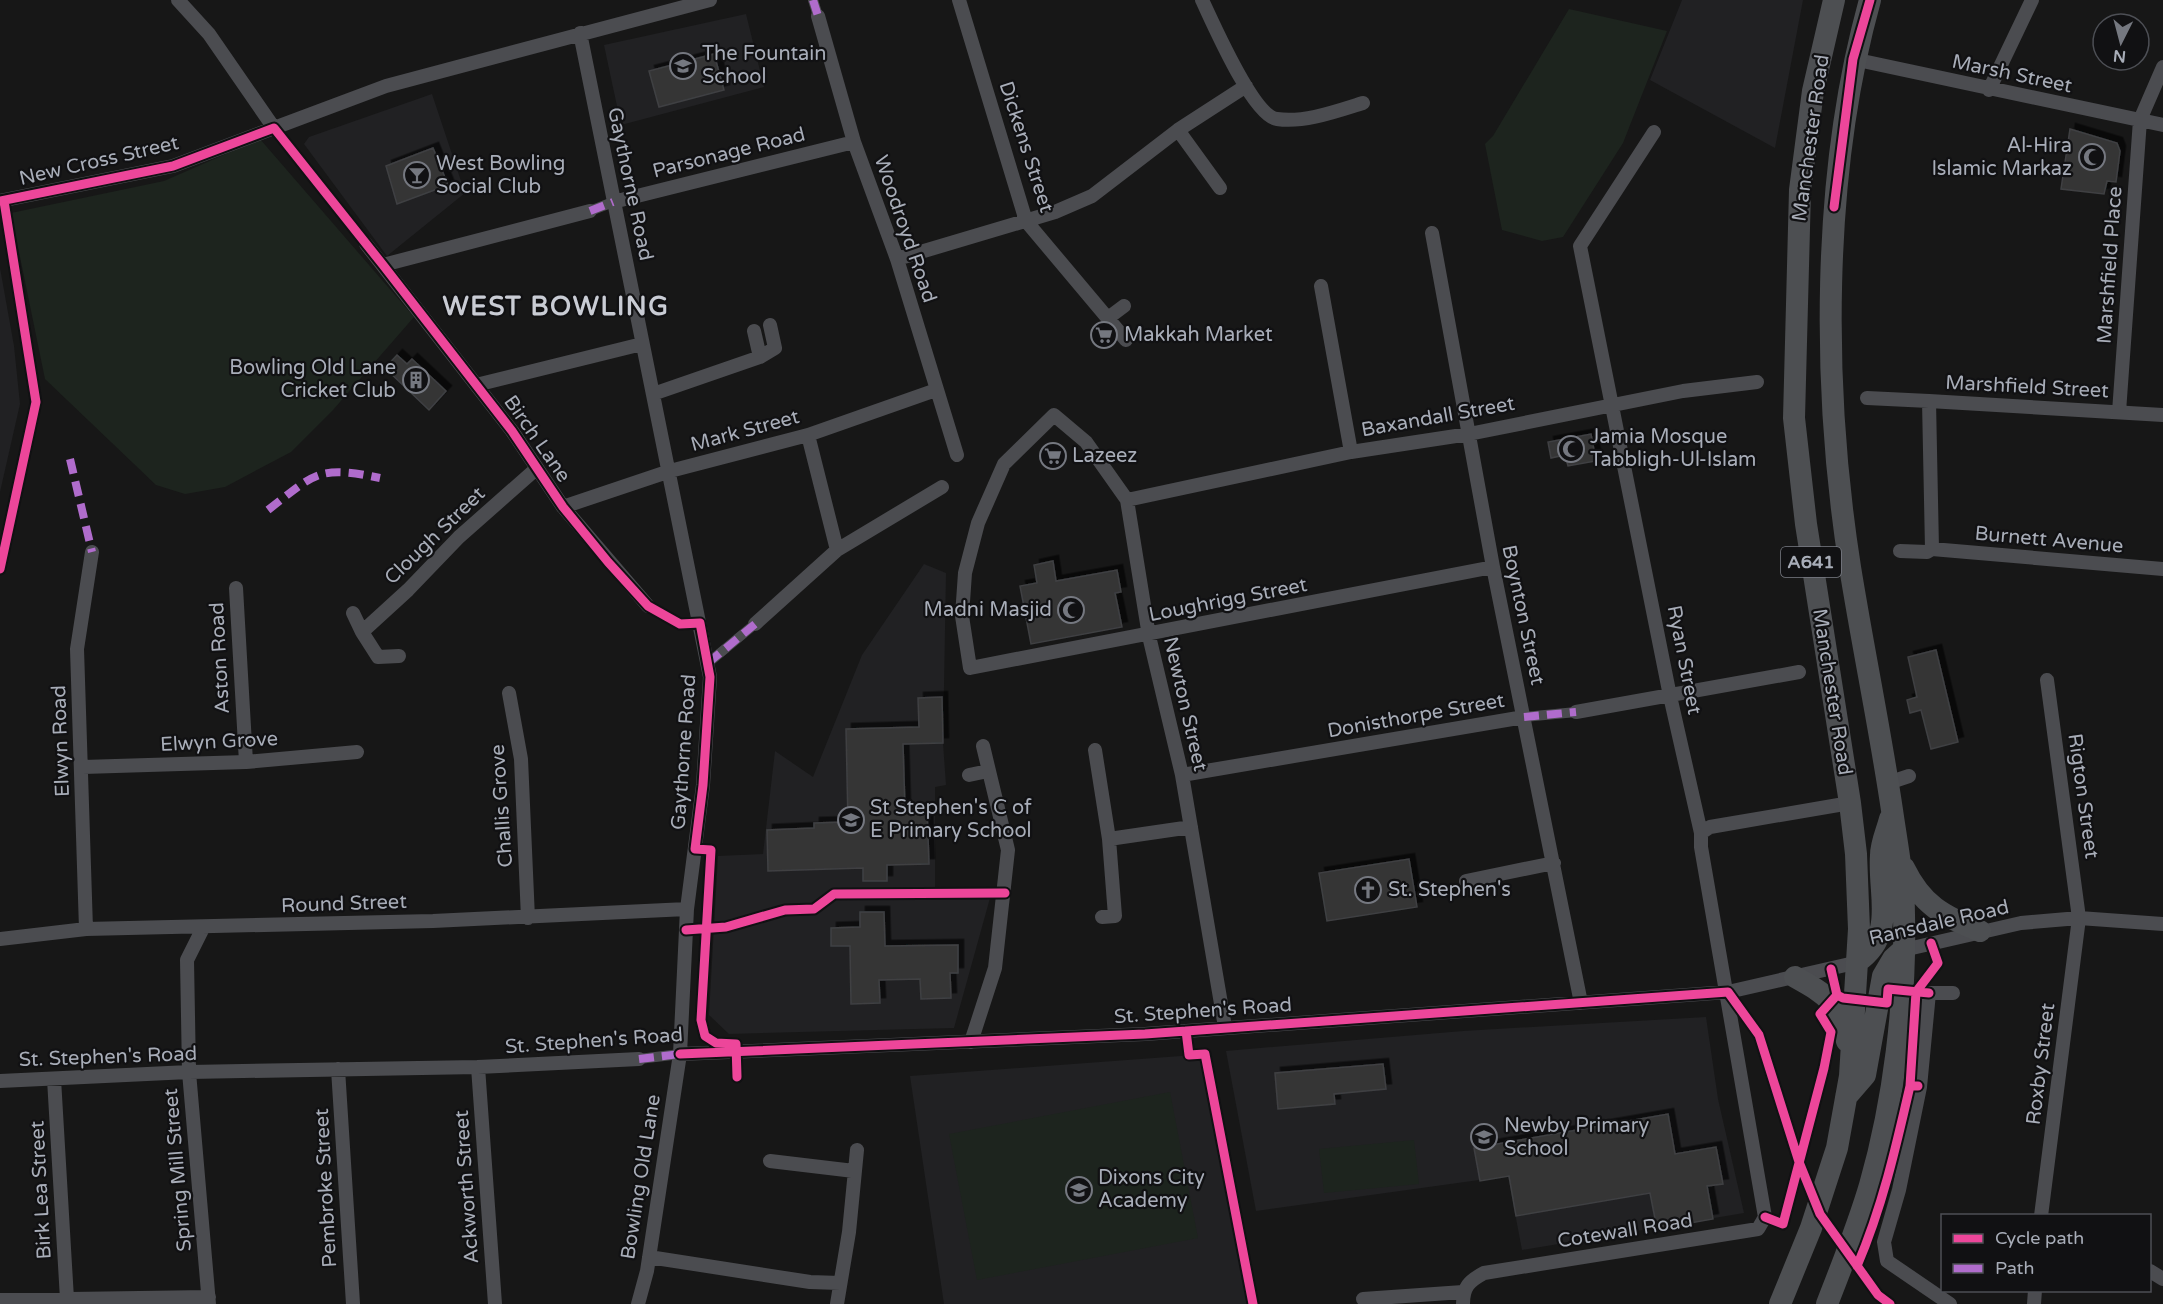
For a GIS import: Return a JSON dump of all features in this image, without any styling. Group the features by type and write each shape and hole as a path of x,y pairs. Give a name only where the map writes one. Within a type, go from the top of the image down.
{"main road":[{"name":"Manchester Road","path":"1780,1304 1828,1181 1846,1098 1857,962 1859,904 1850,803 1806,524 1794,418 1800,190 1813,91 1834,0"},
{"name":"Manchester Road","path":"1827,1304 1851,1242 1883,1132 1894,1067 1905,917 1892,812 1898,780 1849,559 1839,489 1831,309 1834,207 1853,60 1870,0"},
{"path":"1857,962 1870,953 1879,939 1882,916 1881,854 1892,812"},
{"path":"1899,858 1911,882 1929,905 1955,921 1980,932"},
{"path":"1846,1098 1865,1075 1883,976 1893,958 1903,950"},
{"path":"1795,977 1821,990 1838,1012 1851,1054"}],"street":[{"path":"178,0 209,34 274,128 366,244"},
{"name":"New Cross Street","path":"0,201 173,166 386,86 710,0"},
{"path":"813,0 818,16"},
{"name":"Dickens Street","path":"959,0 1026,221 1126,340"},
{"path":"1202,0 1258,107 1275,119 1321,116 1363,103"},
{"path":"1989,90 2032,0"},
{"name":"Woodroyd Road","path":"818,16 854,142 897,259 957,455"},
{"name":"Gaythorne Road","path":"580,33 710,677 704,785 687,909 680,1054"},
{"name":"Marsh Street","path":"1853,60 2163,125"},
{"name":"Marshfield Place","path":"2119,412 2140,120 2163,67"},
{"path":"897,259 1026,221 1092,196 1178,130 1246,86"},
{"path":"1178,130 1220,188"},
{"name":"Ryan Street","path":"1654,132 1580,246 1670,696 1701,833 1701,847 1728,992 1765,1217"},
{"name":"Parsonage Road","path":"613,202 854,142"},
{"path":"383,265 590,211 613,202"},
{"name":"Boynton Street","path":"1432,233 1492,567 1581,1003"},
{"name":"Birch Lane","path":"366,244 512,431 563,507 648,606 680,624 700,623"},
{"path":"1321,286 1351,452"},
{"path":"1108,318 1124,306"},
{"path":"654,394 760,357 775,348 770,325"},
{"path":"754,331 760,357"},
{"path":"476,385 642,344"},
{"name":"Baxandall Street","path":"1127,500 1351,452 1469,434 1683,391 1757,381"},
{"name":"Mark Street","path":"563,507 670,471 808,435 936,390"},
{"path":"1867,398 1929,400"},
{"name":"Marshfield Street","path":"1932,549 1929,400 2163,415"},
{"name":"Newton Street","path":"970,668 962,616 965,573 978,523 1004,465 1054,415 1086,442 1127,500 1149,636 1182,775 1225,1027"},
{"path":"808,435 837,550"},
{"name":"Clough Street","path":"362,632 408,590 459,537 536,469"},
{"path":"708,663 837,550 942,488"},
{"name":"Burnett Avenue","path":"1900,551 1927,552 1932,549 2163,568"},
{"name":"Elwyn Road","path":"86,929 83,767 77,649 92,552"},
{"name":"Loughrigg Street","path":"970,668 1149,636 1492,567"},
{"name":"Aston Road","path":"236,588 246,762"},
{"path":"352,613 378,657 399,656"},
{"name":"Donisthorpe Street","path":"1182,775 1524,717 1576,712 1799,672"},
{"name":"Rigton Street","path":"2047,680 2079,918"},
{"name":"Challis Grove","path":"509,693 521,759 528,918"},
{"path":"971,1042 995,968 1008,850 983,746"},
{"path":"1095,750 1109,839 1115,916 1102,917"},
{"name":"Elwyn Grove","path":"83,767 246,762 357,752"},
{"path":"969,775 988,771"},
{"path":"1701,833 1710,827 1850,803"},
{"path":"1109,839 1191,827"},
{"path":"1466,881 1554,863"},
{"name":"Round Street","path":"1,939 86,929 203,928 528,918 687,909"},
{"name":"Ransdale Road","path":"1728,992 2021,923 2079,918 2163,924"},
{"name":"Roxby Street","path":"2041,1212 2079,918"},
{"name":"Spring Mill Street","path":"203,928 187,960 189,1072 209,1300"},
{"name":"St. Stephen's Road","path":"0,1081 189,1072 478,1067 639,1059 680,1054 1145,1034 1728,992"},
{"path":"1950,1304 1887,1262 1884,1242 1899,1190 1920,1087 1929,993 1953,993"},
{"name":"Bowling Old Lane","path":"638,1304 649,1257 680,1054"},
{"name":"Ackworth Street","path":"478,1067 495,1304"},
{"name":"Pembroke Street","path":"338,1069 352,1304"},
{"name":"Birk Lea Street","path":"54,1080 67,1299"},
{"path":"837,1304 857,1150"},
{"path":"770,1161 854,1171"},
{"name":"Cotewall Road","path":"1463,1298 1470,1281 1484,1273 1758,1229 1765,1217"},
{"path":"649,1257 810,1282 840,1283"},
{"path":"1363,1299 1463,1298"},
{"path":"0,1300 209,1300"}],"shaded area":[{"path":"1682,0 1803,0 1775,148 1650,80"},
{"path":"1569,9 1667,31 1623,143 1563,237 1542,241 1502,230 1485,144 1493,136"},
{"name":"The Fountain School","path":"746,14 764,87 621,125 604,45"},
{"path":"432,94 465,193 387,256 304,144 309,137"},
{"path":"260,139 414,317 333,410 291,452 225,487 185,494 156,485 45,379 11,213 164,181"},
{"path":"0,268 14,346 20,404 0,492"},
{"name":"St Stephen's C of E Primary School","path":"924,564 946,573 943,743 946,785 935,787 935,896 990,898 954,1028 729,1034 709,1015 718,856 763,854 775,751 813,777 862,655"},
{"name":"Newby Primary School","path":"1706,1017 1718,1099 1744,1213 1522,1250 1508,1176 1256,1211 1226,1051 1463,1031"},
{"name":"Dixons City Academy","path":"1208,1054 1249,1304 944,1304 910,1076"},
{"path":"1170,1092 1198,1238 977,1280 949,1134"},
{"path":"1414,1140 1419,1184 1324,1193 1319,1149"}],"building":[{"path":"714,54 724,90 659,107 649,71"},
{"name":"Al-Hira Islamic Markaz","path":"2070,129 2117,143 2120,151 2116,182 2107,181 2104,194 2061,189"},
{"name":"West Bowling Social Club","path":"433,148 448,185 397,204 386,166"},
{"name":"Bowling Old Lane Cricket Club","path":"397,355 407,364 412,359 446,391 429,410 385,368"},
{"name":"Jamia Mosque Tabbligh-Ul-Islam","path":"1591,434 1596,461 1568,466 1565,455 1551,458 1548,442"},
{"name":"Madni Masjid","path":"1053,561 1056,581 1117,570 1121,592 1115,593 1122,627 1031,644 1020,586 1037,583 1034,565"},
{"path":"1936,650 1958,742 1931,749 1921,710 1910,713 1907,700 1917,697 1908,657"},
{"path":"942,697 943,743 903,744 905,809 927,809 929,864 887,865 887,881 863,881 863,868 768,871 767,830 814,828 814,823 848,822 846,729 919,727 918,698"},
{"name":"St. Stephen's","path":"1409,859 1417,907 1327,921 1319,873"},
{"path":"860,912 884,912 885,946 958,945 958,973 950,973 951,998 921,999 920,979 879,980 880,1003 851,1004 850,946 831,946 831,928 860,927"},
{"path":"1383,1064 1386,1089 1334,1094 1335,1104 1278,1109 1275,1073"},
{"path":"1668,1114 1675,1154 1716,1147 1723,1184 1707,1186 1713,1219 1657,1229 1650,1193 1516,1216 1509,1176 1480,1181 1474,1148"}],"marked path":[{"path":"813,0 818,16"},
{"path":"590,211 613,202"},
{"path":"70,459 92,552"},
{"path":"268,510 308,480 319,475 343,472 380,478"},
{"path":"708,663 755,624"},
{"path":"1524,717 1576,712"},
{"path":"639,1059 680,1054"}],"cycle path":[{"path":"1834,207 1853,59 1870,0"},
{"path":"0,201 173,166 274,128 512,431 563,507 608,562 648,606 680,624 700,623 710,677 703,785 695,849 711,850 701,1020 705,1036 716,1043 736,1044 737,1077"},
{"path":"0,569 36,402 4,201"},
{"path":"686,930 726,927 785,910 814,909 834,894 1005,893"},
{"path":"1918,1086 1910,1086 1916,992 1938,963 1931,943"},
{"path":"1831,969 1837,995 1843,998 1887,1003 1888,989 1929,993"},
{"path":"680,1054 1145,1034 1728,992 1759,1035 1799,1162 1820,1214 1878,1295 1890,1304"},
{"path":"1765,1217 1783,1224 1824,1068 1831,1032 1820,1014 1837,995"},
{"path":"1186,1031 1189,1055 1205,1054 1253,1304"},
{"path":"1857,1266 1881,1200 1910,1086"}],"place":[{"name":"The Fountain School","path":"683,66"},
{"name":"Al-Hira Islamic Markaz","path":"2092,157"},
{"name":"West Bowling Social Club","path":"417,175"},
{"name":"Makkah Market","path":"1104,335"},
{"name":"Bowling Old Lane Cricket Club","path":"416,380"},
{"name":"Jamia Mosque Tabbligh-Ul-Islam","path":"1571,449"},
{"name":"Lazeez","path":"1053,456"},
{"name":"Madni Masjid","path":"1071,610"},
{"name":"St Stephen's C of E Primary School","path":"851,820"},
{"name":"St. Stephen's","path":"1368,890"},
{"name":"Newby Primary School","path":"1484,1137"},
{"name":"Dixons City Academy","path":"1079,1190"}],"district":[{"name":"WEST BOWLING","path":"556,306"}]}
